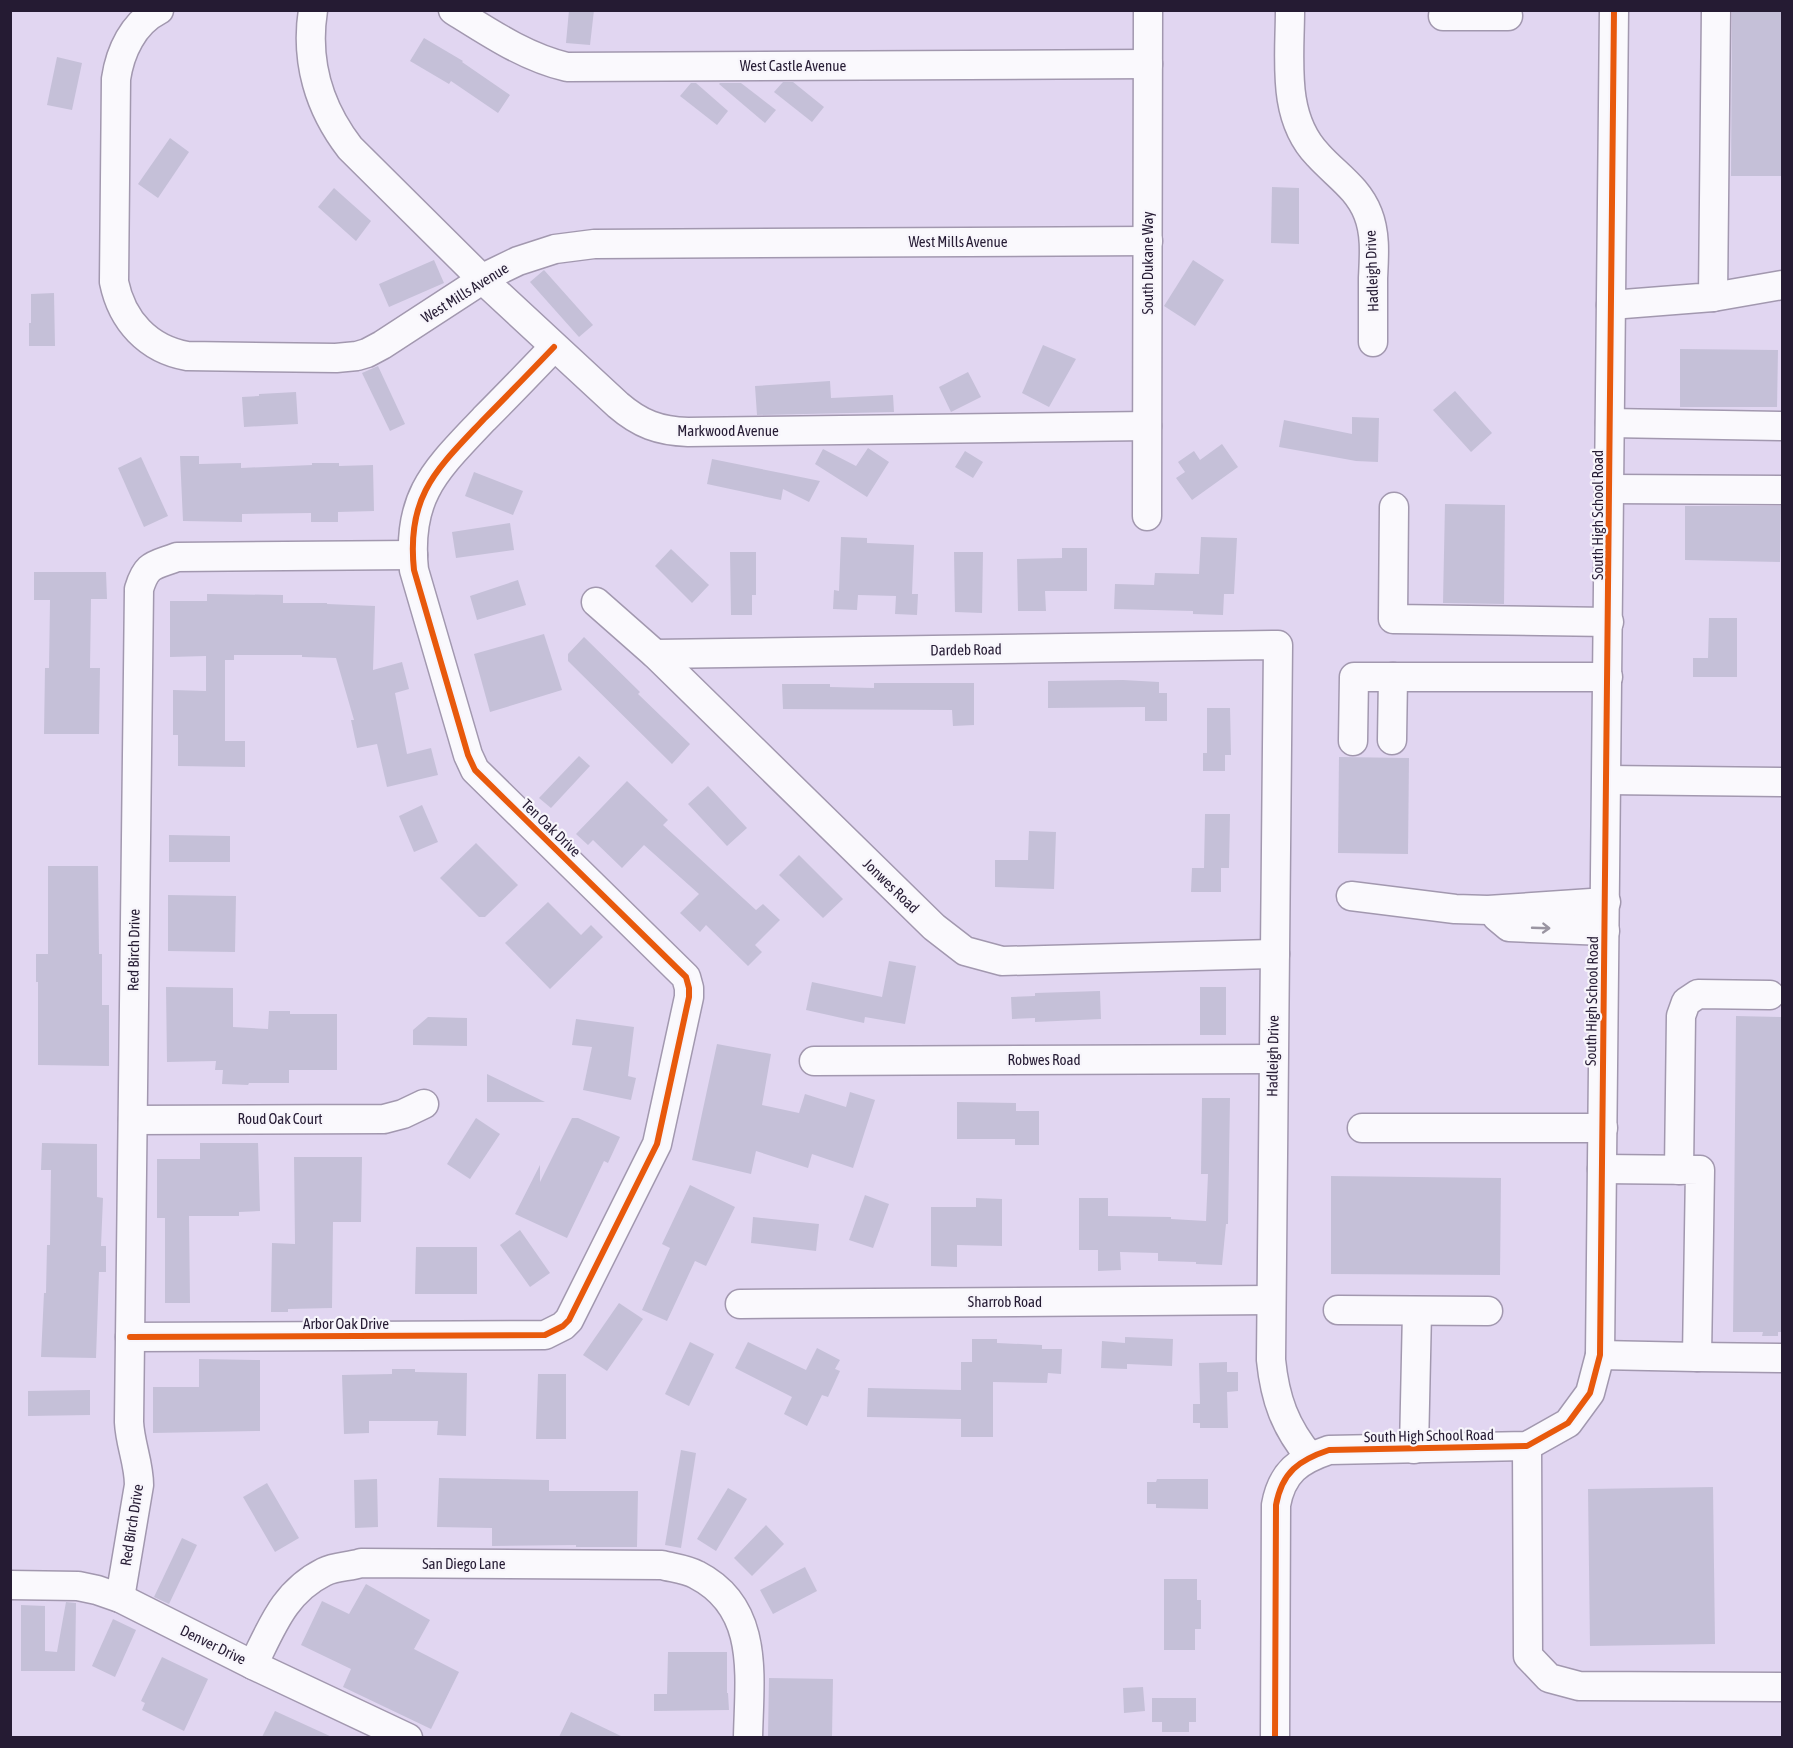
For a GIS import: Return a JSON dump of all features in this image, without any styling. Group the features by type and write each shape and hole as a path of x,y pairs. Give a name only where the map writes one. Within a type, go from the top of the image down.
{"street":[{"name":"West Mills Avenue","path":"159,10 147,18 133,33 123,49 116,79 114,282 123,310 134,328 167,351 187,356 336,358 368,353 483,280 518,261 555,249 594,244 1148,241"},
{"name":"Markwood Avenue","path":"313,10 310,40 313,68 324,106 350,148 483,280 636,420 672,431 1147,426"},
{"name":"South Dukane Way","path":"1147,516 1148,10"},
{"name":"Hadleigh Drive","path":"1290,10 1290,90 1295,117 1312,149 1357,192 1371,226 1374,243 1373,342"},
{"path":"1443,16 1508,16 1508,10"},
{"name":"South High School Road","path":"1275,1737 1276,1505 1281,1486 1297,1464 1329,1450 1527,1446 1568,1423 1590,1393 1600,1355 1614,10"},
{"path":"1713,297 1716,10"},
{"name":"West Castle Avenue","path":"463,13 521,51 567,67 1148,64"},
{"path":"1611,305 1713,297 1782,285"},
{"name":"Ten Oak Drive","path":"554,347 435,473 417,512 412,555 416,578 468,755 476,770 684,973 688,981 688,997 657,1144 569,1320 561,1328"},
{"path":"1610,423 1782,426"},
{"path":"1610,489 1782,490"},
{"path":"1394,507 1393,619 1609,622"},
{"name":"Red Birch Drive","path":"120,1598 139,1485 138,1468 129,1428 138,594 142,580 148,571 155,565 177,557 412,555"},
{"name":"Jonwes Road","path":"596,602 655,654 934,927 965,951 1002,961 1275,954"},
{"name":"Hadleigh Drive","path":"1278,645 1270,1360 1273,1379 1290,1430 1310,1457"},
{"name":"Dardeb Road","path":"655,654 1278,645"},
{"path":"1353,741 1354,677 1608,677"},
{"path":"1392,740 1393,677"},
{"path":"1607,780 1782,782"},
{"path":"1351,896 1455,909 1488,910 1606,902"},
{"path":"1488,910 1509,927 1605,931"},
{"path":"1679,1170 1681,1016 1686,1002 1698,994 1770,995"},
{"name":"Robwes Road","path":"814,1061 1273,1059"},
{"name":"Roud Oak Court","path":"133,1120 384,1119 403,1114 424,1104"},
{"path":"1362,1128 1603,1128"},
{"path":"1602,1169 1700,1170 1697,1357"},
{"name":"Sharrob Road","path":"740,1304 1271,1300"},
{"path":"1338,1310 1488,1311"},
{"path":"1414,1449 1417,1311"},
{"name":"Arbor Oak Drive","path":"130,1337 546,1335 561,1328"},
{"path":"1600,1355 1782,1358"},
{"path":"1527,1446 1528,1656 1549,1678 1578,1686 1782,1687"},
{"name":"San Diego Lane","path":"253,1665 277,1616 292,1595 303,1585 325,1572 350,1564 662,1565 697,1575 718,1590 739,1617 747,1642 749,1658 748,1737"},
{"name":"Denver Drive","path":"10,1585 78,1586 120,1598 253,1665 408,1737"}],"building":[{"path":"569,10 594,10 590,45 566,43"},
{"path":"1732,10 1782,10 1782,176 1731,176"},
{"path":"424,38 463,61 510,95 498,113 451,81 449,84 410,61"},
{"path":"57,57 82,63 72,110 47,105"},
{"path":"783,82 793,82 824,107 812,122 774,92"},
{"path":"691,83 696,83 728,111 717,125 680,96"},
{"path":"720,83 741,83 776,110 765,123"},
{"path":"170,138 189,152 158,198 138,184"},
{"path":"1272,187 1299,188 1299,244 1271,243"},
{"path":"334,188 371,221 356,241 318,207"},
{"path":"434,260 444,283 389,307 379,284"},
{"path":"1193,260 1224,280 1195,326 1164,306"},
{"path":"544,270 593,325 579,337 530,282"},
{"path":"54,293 55,346 29,346 31,294"},
{"path":"1043,345 1076,359 1049,407 1022,393"},
{"path":"1680,349 1778,350 1777,407 1680,407"},
{"path":"378,366 405,424 390,431 362,373"},
{"path":"968,372 981,397 951,412 939,387"},
{"path":"830,381 831,398 893,395 894,412 757,415 755,386"},
{"path":"1455,391 1492,433 1471,452 1433,410"},
{"path":"296,392 298,424 244,427 242,397"},
{"path":"1352,417 1379,418 1378,462 1356,461 1279,447 1284,420 1352,434"},
{"path":"1222,444 1238,467 1192,500 1176,478 1185,472 1178,462 1194,451 1200,460"},
{"path":"868,448 889,462 867,497 815,464 823,449 856,466"},
{"path":"965,451 983,462 973,478 955,467"},
{"path":"180,456 199,456 199,464 241,463 241,468 312,465 312,463 339,463 339,466 373,465 374,511 338,512 338,522 311,522 311,513 242,514 242,522 183,521"},
{"path":"141,457 168,516 144,527 118,468"},
{"path":"712,459 820,481 809,502 783,489 781,500 707,484"},
{"path":"474,472 523,491 513,515 465,496"},
{"path":"1445,504 1505,505 1504,604 1443,603"},
{"path":"1685,506 1781,506 1780,562 1685,560"},
{"path":"510,523 514,550 456,558 452,532"},
{"path":"841,537 867,538 867,543 914,545 912,594 918,594 917,615 895,614 896,596 858,595 857,610 833,609 834,590 839,591"},
{"path":"1201,537 1237,538 1234,594 1224,594 1223,615 1193,614 1193,611 1114,609 1115,584 1154,585 1155,573 1199,574"},
{"path":"1062,548 1087,548 1087,591 1045,591 1046,611 1018,611 1017,559 1062,558"},
{"path":"671,549 709,585 692,603 655,566"},
{"path":"730,552 756,552 756,595 752,595 752,615 731,615"},
{"path":"954,552 983,552 982,613 955,612"},
{"path":"34,572 106,572 107,599 91,599 90,668 100,668 99,734 44,734 45,668 49,668 50,600 34,600"},
{"path":"518,580 526,605 477,620 470,596"},
{"path":"207,594 283,595 283,603 375,606 373,670 402,662 409,689 395,693 407,754 431,748 438,775 387,787 377,744 357,748 351,720 354,720 336,658 302,657 302,655 234,655 234,660 225,660 225,741 245,741 245,767 178,766 178,735 173,735 173,690 206,691 206,656 170,657 170,601 207,601"},
{"path":"1709,618 1737,618 1737,677 1693,677 1693,658 1708,658"},
{"path":"544,634 562,690 490,712 474,654"},
{"path":"584,637 690,744 672,764 568,661 568,654"},
{"path":"1048,681 1159,682 1159,693 1167,693 1167,721 1145,721 1145,707 1048,708"},
{"path":"874,683 974,683 974,725 953,726 952,710 783,709 782,684 830,684 830,687 874,688"},
{"path":"1207,708 1230,708 1231,755 1225,755 1225,771 1203,771 1203,753 1207,753"},
{"path":"579,756 590,766 551,808 539,798"},
{"path":"1339,757 1409,758 1408,854 1338,853"},
{"path":"627,781 668,820 663,825 756,910 763,904 780,920 755,945 762,952 748,966 706,925 700,932 680,913 699,894 644,845 622,868 593,840 588,845 576,834"},
{"path":"708,786 747,828 727,846 688,804"},
{"path":"422,805 438,842 414,852 399,816"},
{"path":"1205,814 1230,814 1229,868 1221,868 1221,892 1191,892 1192,868 1204,868"},
{"path":"1029,831 1056,832 1054,889 995,887 995,860 1028,860"},
{"path":"169,835 230,836 230,862 169,862"},
{"path":"476,843 518,885 485,917 479,917 440,878"},
{"path":"799,855 843,899 823,918 779,875"},
{"path":"48,866 98,866 99,954 102,954 102,1005 109,1005 109,1066 38,1065 36,954 48,954"},
{"path":"168,895 236,896 235,952 168,951"},
{"path":"548,902 581,935 591,925 603,937 550,989 505,943"},
{"path":"889,961 916,966 905,1024 865,1017 864,1023 806,1010 812,982 882,997"},
{"path":"166,987 233,988 233,1027 268,1029 269,1011 290,1011 290,1014 337,1014 337,1070 289,1070 289,1083 222,1084 223,1070 215,1070 216,1061 167,1062"},
{"path":"1200,987 1226,987 1226,1035 1200,1035"},
{"path":"1100,991 1101,1019 1035,1022 1035,1018 1012,1019 1011,997 1035,996 1035,993"},
{"path":"1736,1016 1782,1017 1782,1332 1778,1332 1778,1336 1762,1336 1763,1332 1733,1332"},
{"path":"428,1017 467,1018 467,1046 413,1045 413,1030"},
{"path":"576,1019 634,1027 628,1076 636,1078 631,1100 583,1090 592,1047 572,1045"},
{"path":"717,1044 771,1054 762,1105 799,1113 805,1094 846,1107 850,1092 875,1100 853,1168 812,1154 808,1168 756,1151 751,1174 692,1160"},
{"path":"487,1074 545,1102 487,1102"},
{"path":"1202,1098 1230,1098 1228,1224 1226,1224 1222,1265 1158,1261 1158,1253 1120,1252 1121,1270 1098,1271 1098,1250 1079,1250 1079,1198 1108,1198 1108,1216 1171,1217 1171,1219 1206,1221 1208,1174 1201,1174"},
{"path":"957,1102 1016,1103 1016,1111 1039,1111 1039,1145 1015,1145 1015,1139 957,1139"},
{"path":"476,1118 500,1134 470,1179 447,1164"},
{"path":"572,1118 578,1118 620,1137 608,1163 604,1161 567,1238 515,1214 540,1165 540,1182"},
{"path":"42,1143 97,1144 97,1197 103,1198 101,1246 106,1246 106,1272 99,1272 96,1358 41,1357 47,1245 50,1245 51,1170 41,1170"},
{"path":"200,1143 258,1143 260,1211 239,1212 239,1216 189,1216 190,1303 165,1303 165,1218 157,1218 157,1159 200,1159"},
{"path":"294,1157 362,1157 361,1222 333,1222 332,1308 288,1309 288,1312 271,1312 272,1243 295,1244"},
{"path":"1331,1176 1501,1178 1500,1275 1331,1274"},
{"path":"690,1185 735,1207 706,1266 695,1261 667,1321 642,1310 670,1248 662,1244"},
{"path":"865,1195 889,1204 873,1248 849,1240"},
{"path":"976,1198 1002,1199 1002,1246 957,1245 957,1267 931,1266 931,1207 976,1207"},
{"path":"753,1217 819,1224 816,1251 751,1243"},
{"path":"520,1230 550,1273 530,1287 500,1245"},
{"path":"416,1247 477,1247 477,1294 415,1294"},
{"path":"619,1303 643,1319 607,1371 583,1355"},
{"path":"1125,1337 1173,1339 1172,1366 1127,1364 1127,1369 1101,1368 1102,1341 1125,1343"},
{"path":"972,1339 997,1339 997,1343 1042,1345 1042,1349 1062,1349 1061,1374 1048,1373 1047,1383 993,1382 993,1437 961,1437 961,1419 867,1417 868,1388 961,1390 961,1362 972,1362"},
{"path":"690,1342 714,1354 689,1406 665,1394"},
{"path":"748,1342 806,1370 817,1348 840,1360 835,1369 840,1371 828,1397 822,1395 807,1426 784,1414 792,1397 735,1368"},
{"path":"199,1359 260,1360 260,1431 153,1433 153,1387 199,1387"},
{"path":"1227,1362 1227,1372 1238,1372 1238,1391 1227,1392 1228,1428 1200,1428 1200,1423 1193,1423 1193,1404 1200,1404 1199,1363"},
{"path":"392,1369 467,1373 466,1436 437,1435 438,1421 369,1421 369,1433 344,1434 342,1375 392,1374"},
{"path":"538,1374 566,1374 566,1439 536,1439"},
{"path":"90,1390 90,1415 28,1416 28,1391"},
{"path":"681,1450 696,1453 681,1548 665,1545"},
{"path":"439,1478 549,1480 549,1491 638,1491 637,1547 492,1546 492,1528 437,1527"},
{"path":"377,1479 378,1527 355,1528 354,1480"},
{"path":"1157,1479 1208,1479 1208,1509 1156,1508 1156,1504 1147,1504 1147,1482 1156,1482"},
{"path":"267,1483 299,1538 275,1552 243,1497"},
{"path":"1713,1487 1715,1644 1590,1646 1588,1489"},
{"path":"728,1488 747,1499 716,1551 697,1539"},
{"path":"766,1525 784,1544 752,1576 734,1558"},
{"path":"182,1538 197,1545 169,1604 154,1597"},
{"path":"805,1567 817,1591 773,1614 760,1590"},
{"path":"1164,1579 1197,1579 1197,1600 1201,1600 1201,1629 1195,1629 1195,1650 1164,1650"},
{"path":"366,1584 430,1620 414,1649 459,1672 431,1729 343,1687 351,1669 301,1645 322,1601 349,1614"},
{"path":"66,1602 76,1603 75,1671 21,1671 21,1605 45,1606 45,1651 57,1652"},
{"path":"113,1619 136,1630 115,1677 92,1666"},
{"path":"668,1652 727,1652 729,1710 654,1711 654,1694 667,1694"},
{"path":"162,1657 208,1679 184,1731 142,1710 145,1703 141,1701"},
{"path":"769,1678 833,1679 832,1736 768,1736"},
{"path":"1143,1687 1145,1711 1124,1713 1123,1688"},
{"path":"1152,1698 1196,1698 1196,1722 1189,1722 1189,1732 1162,1732 1162,1722 1152,1722"},
{"path":"275,1711 332,1737 262,1737"},
{"path":"571,1712 623,1737 559,1737"}],"cycle path":[{"path":"1275,1738 1276,1505 1287,1476 1309,1458 1329,1450 1527,1446 1568,1423 1590,1393 1600,1355 1614,10"},
{"path":"130,1337 545,1335 563,1326 569,1320 657,1144 689,997 686,977 475,770 468,755 414,570 415,522 420,502 428,485 452,453 554,347"}]}
